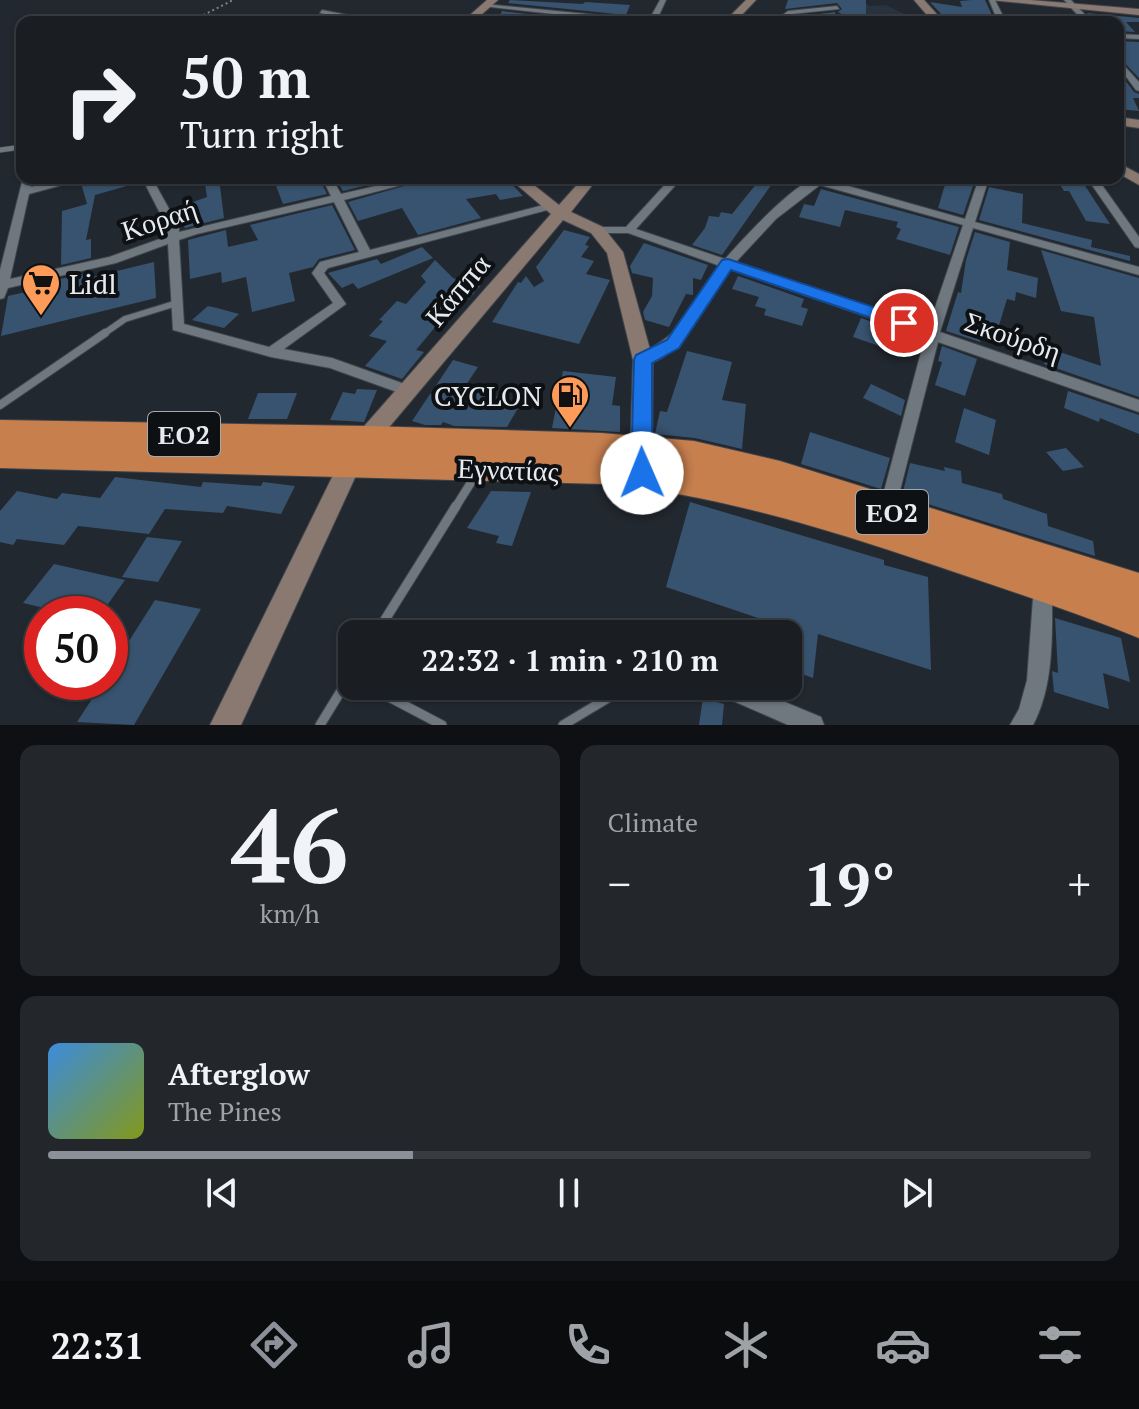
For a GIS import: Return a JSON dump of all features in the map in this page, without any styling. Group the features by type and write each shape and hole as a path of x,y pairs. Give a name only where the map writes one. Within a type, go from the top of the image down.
{"highway":[{"name":"Εγνατίας","path":"0,432 358,451 641,461 1044,585 1139,619"},
{"name":"Εγνατίας","path":"0,455 358,451 480,468 727,460 1139,591"}],"main road":[{"path":"735,16 751,0"},
{"path":"919,0 933,16"},
{"path":"994,0 1072,3 1139,12"},
{"path":"524,184 555,209 597,230 615,252 643,360 641,461"},
{"name":"Κάππα","path":"225,725 358,451 555,209 584,184"}],"street":[{"path":"804,2 821,8"},
{"path":"489,3 599,16"},
{"path":"785,16 790,12 836,4"},
{"path":"322,12 348,16"},
{"path":"1124,72 1139,88"},
{"path":"1,290 27,184"},
{"path":"25,192 58,184"},
{"path":"150,184 175,236 177,325 180,328 271,352 332,363 408,391"},
{"path":"330,184 366,254"},
{"name":"Κοραή","path":"1,290 112,260 175,236 398,184"},
{"path":"629,230 671,184"},
{"path":"798,184 804,192"},
{"path":"643,360 673,344 728,264 764,226 814,184"},
{"path":"837,184 1139,271"},
{"path":"887,510 933,333 982,184"},
{"path":"1096,184 1139,245"},
{"path":"271,352 340,304 318,273 321,267 555,209"},
{"name":"Σκούρδη","path":"597,230 629,230 1139,406"},
{"path":"0,236 15,234"},
{"path":"1021,725 1026,720 1033,699 1042,636 1044,585"},
{"path":"755,700 813,725"}],"lane":[{"path":"0,405 125,319 177,303"},
{"path":"385,620 480,468"},
{"path":"320,725 338,697"},
{"path":"395,700 442,725"},
{"path":"563,725 605,700"}],"path":[{"path":"202,16 233,0"}],"shaded area":[{"path":"863,2 870,6 886,5 906,15 921,16 845,15 852,14"}],"building":[{"path":"510,0 630,5 626,15 508,3"},
{"path":"788,0 866,0 866,16 846,16 838,12 842,9 837,3 785,9"},
{"path":"985,0 992,16 942,15 930,2 962,7 960,1"},
{"path":"502,11 546,16 500,16"},
{"path":"835,12 835,16 801,16"},
{"path":"1087,13 1118,16 1090,16"},
{"path":"1124,17 1139,18 1139,22 1126,22 1135,32 1124,31"},
{"path":"1124,41 1139,42 1139,78 1124,62"},
{"path":"1124,79 1139,94 1139,98 1133,98 1139,111 1124,110"},
{"path":"81,184 134,184 95,195 86,240 91,239 91,258 61,265 62,211 87,204"},
{"path":"205,184 220,184 224,218 185,228 177,213 196,207 193,202 207,197"},
{"path":"275,184 322,184 327,194 283,204"},
{"path":"339,184 372,184 343,191"},
{"path":"411,184 512,184 523,196 500,200 496,194 466,199 481,218 418,235 402,208 358,221 348,202"},
{"path":"756,184 772,184 722,255 692,245 705,228 709,216 719,217 721,212 732,214"},
{"path":"945,184 974,184 963,215 938,208"},
{"path":"1060,184 1084,184 1110,224 1086,221 1069,191 1064,191"},
{"path":"989,187 1023,194 1022,223 1092,240 1091,247 1130,256 1130,261 979,220"},
{"path":"821,189 959,227 950,255 896,239 901,229 896,227 898,222 845,210 840,227 799,217 804,204 814,206"},
{"path":"332,205 355,250 319,259 313,267 289,273 295,301 252,312 246,277 222,283 221,272 190,279 188,240 226,230 228,247 258,240 250,225"},
{"path":"564,230 590,237 585,245 589,246 581,257 594,261 586,274 610,280 579,344 492,322 518,282 521,283 526,276 534,287 544,281 536,267"},
{"path":"975,232 1010,242 1007,270 1038,278 1036,298 1016,292 1015,301 1007,299 994,342 981,337 980,342 946,331 958,292 961,293 966,260"},
{"path":"644,243 708,265 701,280 693,278 693,295 686,294 669,327 645,320 643,312 652,296 653,278 632,273 630,266"},
{"path":"422,247 433,258 358,289 353,283 342,288 328,273 377,259 381,264"},
{"path":"1041,250 1139,278 1139,397 1044,364 1048,348 1101,366 1094,317 1061,311"},
{"path":"435,260 453,278 480,286 469,299 461,296 416,350 424,352 402,379 365,366 387,341 369,336 383,321 379,320 397,301 406,304 426,282 421,276"},
{"name":"Lidl","path":"154,262 156,298 1,336 8,296 60,284 60,279 92,272 92,277"},
{"path":"738,276 804,299 801,307 808,309 802,326 764,315 766,309 755,306 759,297 732,289"},
{"path":"208,306 239,314 224,328 192,320"},
{"path":"861,318 895,330 888,349 853,337"},
{"path":"942,346 977,359 965,396 935,385 942,362 938,361"},
{"path":"687,351 732,362 722,400 746,404 742,449 695,438 655,434 660,411 667,412"},
{"path":"453,360 478,367 464,388 521,403 507,427 454,426 443,422 441,425 425,425 412,421 430,394 441,395 433,390"},
{"path":"563,371 616,377 612,405 620,406 620,432 552,428"},
{"path":"871,384 905,400 901,416 863,398"},
{"path":"357,389 377,390 364,422 330,420 343,392 355,394"},
{"path":"1068,391 1139,415 1139,434 1064,408"},
{"path":"258,393 297,393 287,419 248,419"},
{"path":"964,408 996,420 989,455 955,442"},
{"path":"810,432 890,458 881,489 801,464"},
{"path":"1066,448 1084,467 1063,471 1046,452"},
{"path":"910,463 945,471 944,467 961,471 962,483 1002,494 1003,499 1047,514 1048,526 1093,541 1095,556 902,496"},
{"path":"115,477 201,487 203,482 261,486 263,482 295,486 281,514 227,506 223,513 165,509 149,534 78,526 64,545 17,539 13,545 0,542 0,511 17,491 57,499 62,493 100,498"},
{"path":"491,491 531,492 512,546 496,543 499,536 467,528"},
{"path":"690,502 884,560 884,565 928,577 931,670 818,634 813,678 802,674 802,620 764,620 666,587"},
{"path":"147,537 182,541 158,582 122,577"},
{"path":"54,564 125,580 114,596 29,596"},
{"path":"155,600 201,609 134,725 77,722 91,700 128,700 128,643"},
{"path":"1055,618 1121,638 1130,682 1103,673 1109,709 1054,692 1052,671 1058,673"},
{"path":"703,700 724,704 722,725 699,725"}],"place":[{"name":"Lidl","path":"41,317"},
{"name":"CYCLON","path":"570,429"}],"route":[{"path":"642,473 643,360 660,354 673,344 728,264 904,323"}]}
